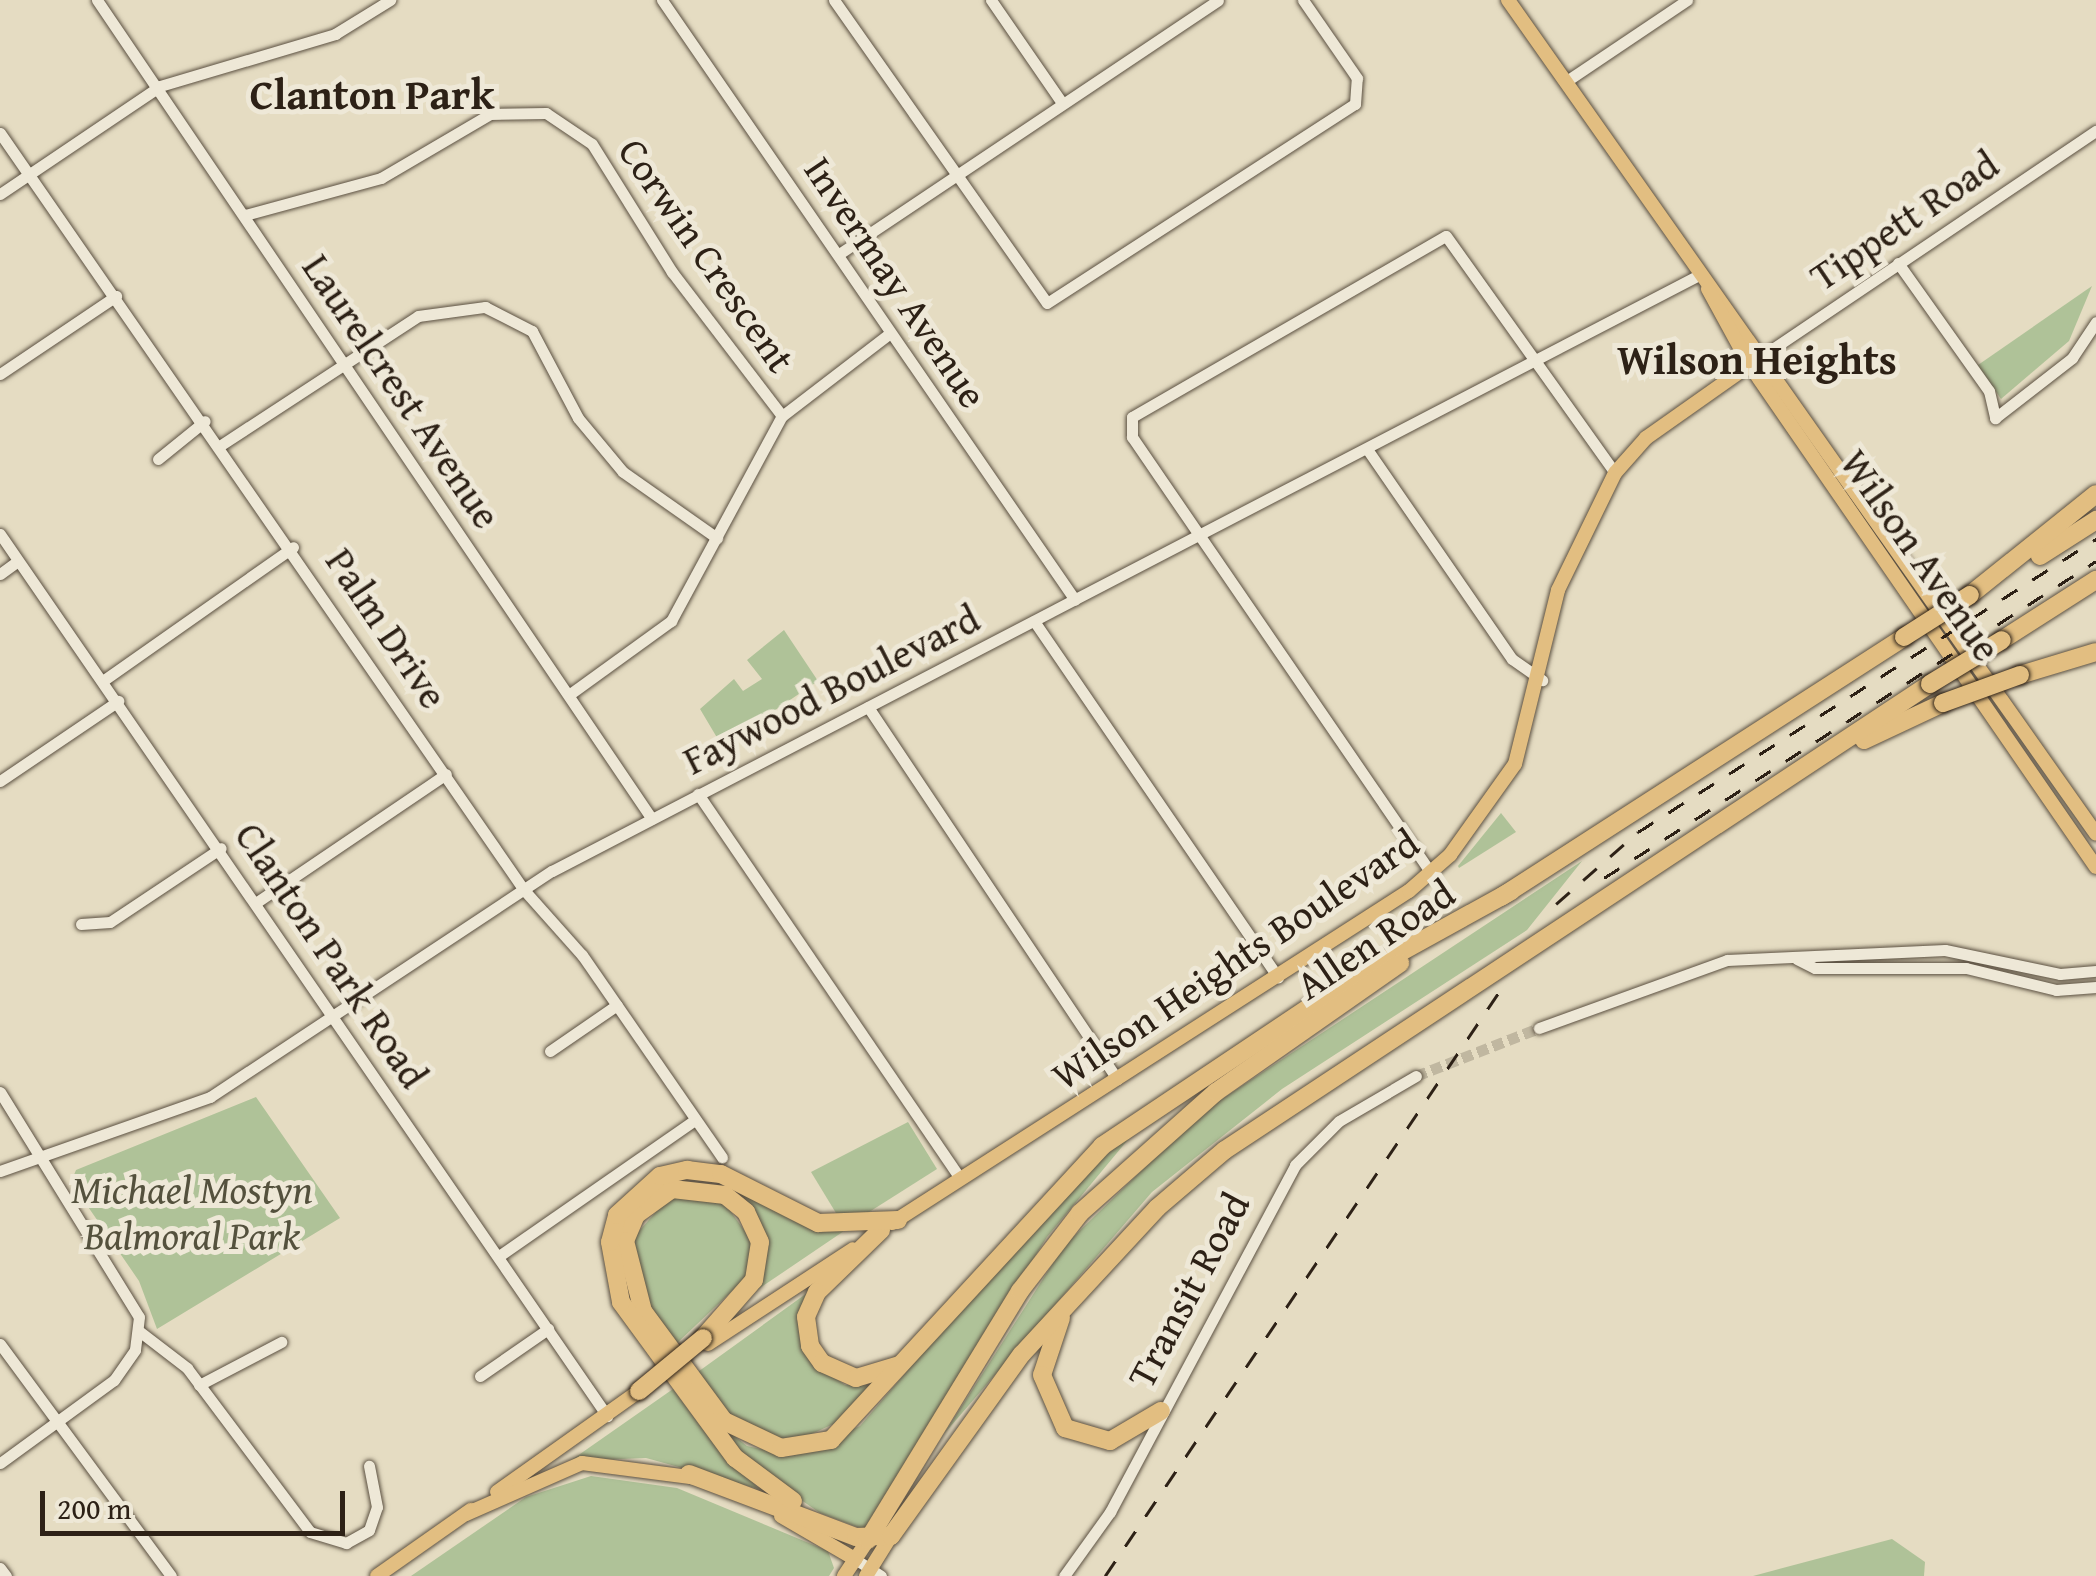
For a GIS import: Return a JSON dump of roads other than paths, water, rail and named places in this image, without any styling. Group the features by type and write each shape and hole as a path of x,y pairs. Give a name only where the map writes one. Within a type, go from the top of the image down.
{"highway":[{"path":"1970,595 2096,494"},
{"name":"Allen Road","path":"868,1540 1020,1291 1080,1213 1216,1092 1512,891 1970,595 2096,520"},
{"path":"689,1474 868,1540 891,1536 1072,1297 1157,1208 1292,1102 1930,684 2096,580"},
{"path":"2038,617 2096,591"},
{"path":"1788,780 1943,703 2092,653"},
{"path":"639,1392 705,1341 754,1280 760,1242 746,1212 725,1195 672,1189 636,1214 625,1265 643,1311 724,1421 758,1443 813,1447 850,1425 1102,1146 1333,990 1512,891"},
{"path":"820,1521 735,1458 697,1413 620,1302 610,1242 636,1192 686,1170 721,1174 818,1223 890,1225"},
{"path":"890,1225 817,1292 806,1316 810,1346 822,1363 856,1378 909,1360"},
{"path":"1072,1297 1042,1364 1058,1420 1076,1436 1110,1441 1162,1411"}],"main road":[{"name":"Wilson Avenue","path":"1508,0 1702,274 1765,354 2096,834"},
{"name":"Wilson Avenue","path":"1702,274 1750,364 2096,867"},
{"name":"Tippett Road","path":"1750,364 1765,354"},
{"name":"Wilson Heights Boulevard","path":"705,1341 1278,978 1431,872 1516,764 1542,680 1558,590 1615,472 1646,438 1750,364"},
{"path":"377,1576 639,1392"},
{"path":"466,1514 582,1464 689,1474 856,1559"},
{"path":"872,1574 891,1536"},
{"name":"Allen Road","path":"844,1576 868,1540"}],"street":[{"name":"Laurelcrest Avenue","path":"97,0 160,86 344,366 652,819"},
{"path":"0,194 160,86 335,34 390,0"},
{"name":"Invermay Avenue","path":"662,0 1076,600"},
{"path":"834,0 953,176 1047,303 1355,104 1357,78 1303,0"},
{"path":"991,0 1062,103"},
{"path":"839,254 1218,0"},
{"path":"1565,82 1685,0"},
{"name":"Corwin Crescent","path":"245,215 381,178 490,114 546,114 592,144 672,272 782,416"},
{"name":"Palm Drive","path":"0,132 293,546 524,890 617,1005 722,1157"},
{"name":"Tippett Road","path":"1765,354 2096,132"},
{"path":"1431,872 1132,436 1132,417 1430,239 1456,243 1615,472"},
{"path":"1898,263 1988,391 1996,418 2072,358 2096,322"},
{"name":"Faywood Boulevard","path":"0,1171 210,1097 334,1019 524,890 652,819 1702,274"},
{"path":"0,374 116,296"},
{"path":"221,445 437,309 512,315 543,345 605,453 717,538"},
{"path":"570,694 672,620 782,416 890,333"},
{"path":"158,459 205,420"},
{"path":"1367,449 1512,659 1542,680"},
{"name":"Clanton Park Road","path":"0,534 222,848 334,1019 607,1416"},
{"path":"104,680 293,546"},
{"path":"0,574 18,562"},
{"path":"1034,621 1278,978"},
{"path":"0,781 118,700"},
{"path":"868,708 1117,1078"},
{"path":"257,902 446,774"},
{"path":"698,794 959,1178"},
{"path":"81,924 110,922 222,848"},
{"path":"1539,1028 1705,965 1954,950 2060,974 2096,972"},
{"path":"1798,958 1815,968 1966,968 2056,990 2096,988"},
{"path":"550,1050 617,1005"},
{"name":"Transit Road","path":"1064,1576 1110,1512 1295,1165 1339,1120 1416,1076"},
{"path":"0,1092 128,1288 139,1332 127,1366 0,1463"},
{"path":"499,1256 696,1120"},
{"path":"480,1376 548,1330"},
{"path":"139,1332 199,1385 285,1510 318,1536 346,1543 369,1530 377,1506 369,1466"},
{"path":"199,1385 280,1342"},
{"path":"0,1344 60,1420 171,1576"},
{"path":"856,1559 872,1574 893,1576"},
{"path":"0,1568 6,1576"}],"tunnel":[{"path":"1416,1076 1539,1028"}],"railway":[{"path":"1556,904 1638,832 2096,539"},
{"path":"1604,878 2096,561"},
{"path":"1105,1576 1507,980"}],"district":[{"name":"Clanton Park","path":"372,94"},
{"name":"Wilson Heights","path":"1757,359"}],"park label":[{"name":"Michael Mostyn Balmoral Park","path":"192,1212"}]}
